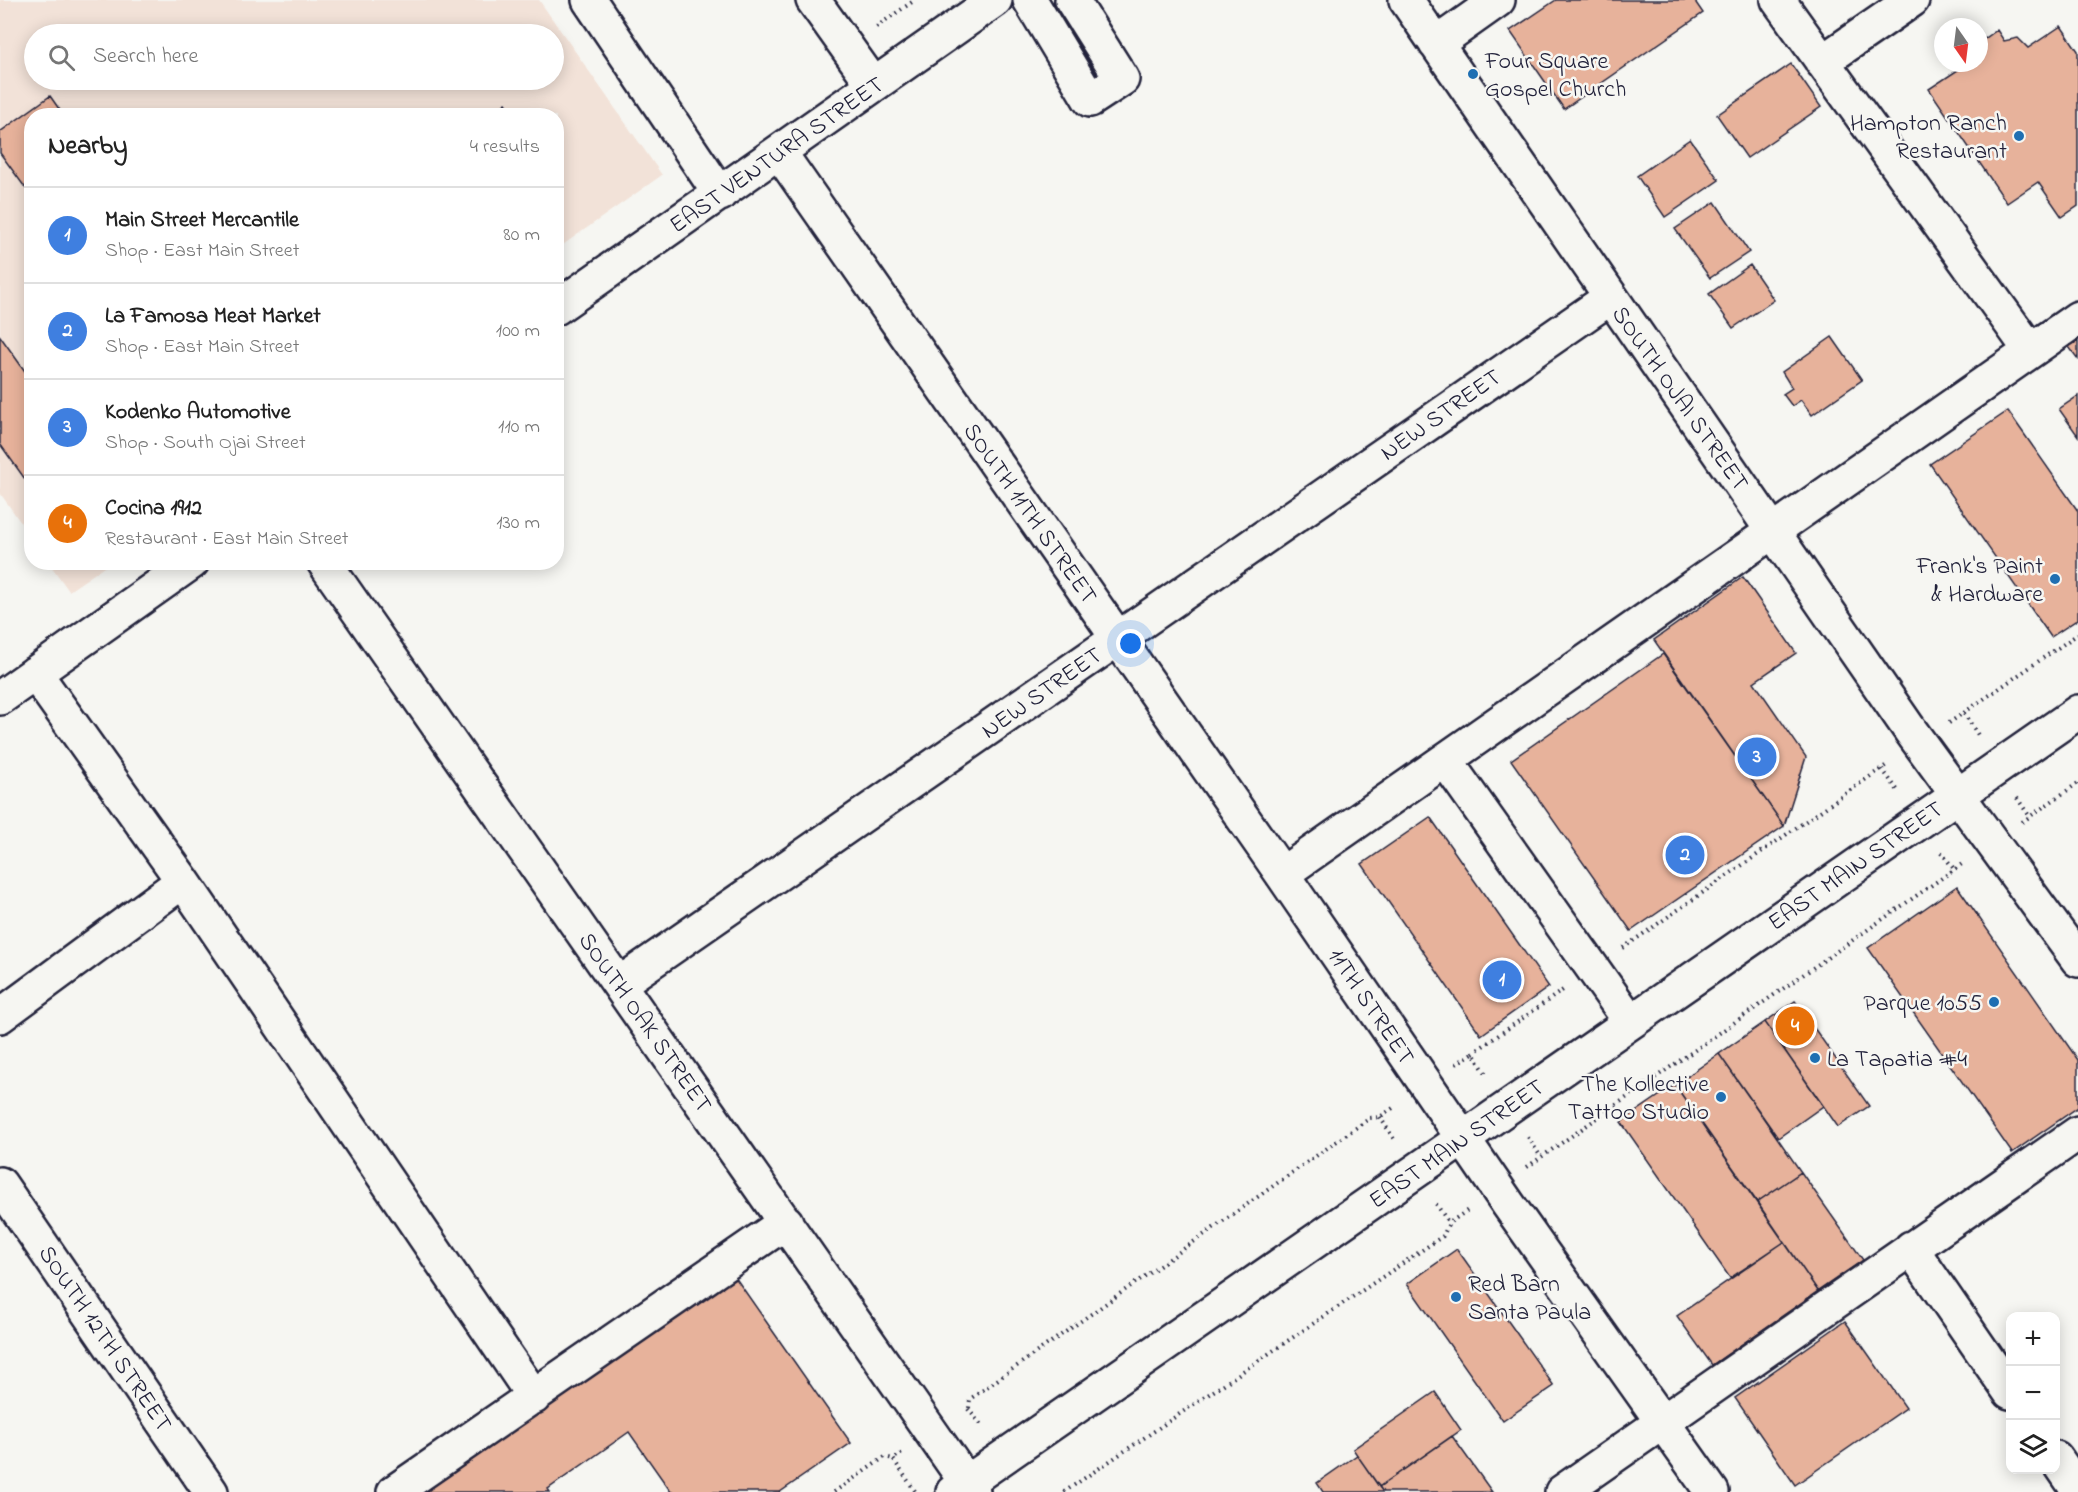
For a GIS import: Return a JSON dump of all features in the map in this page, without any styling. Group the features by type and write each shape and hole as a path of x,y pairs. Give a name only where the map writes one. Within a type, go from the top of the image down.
{"street":[{"path":"589,0 720,194"},
{"path":"813,0 873,84"},
{"name":"EAST VENTURA STREET","path":"564,302 995,0"},
{"path":"1030,0 1090,100 1122,79 1072,0"},
{"name":"SOUTH OJAI STREET","path":"1406,0 1774,533 1957,794 2078,960"},
{"path":"1436,44 1498,0"},
{"path":"1778,0 2030,350"},
{"path":"1822,62 1912,0"},
{"name":"SOUTH 11TH STREET","path":"779,153 1282,873"},
{"name":"NEW STREET","path":"619,984 1611,297"},
{"path":"1282,873 1774,533 2078,318"},
{"path":"0,698 181,570"},
{"name":"SOUTH OAK STREET","path":"330,570 786,1222 964,1489"},
{"path":"35,673 183,881 534,1397"},
{"name":"EAST MAIN STREET","path":"964,1489 1630,1021 2078,712"},
{"path":"1446,761 1630,1021"},
{"name":"11TH STREET","path":"1282,873 1463,1138 1712,1492"},
{"path":"0,1016 183,881"},
{"path":"1562,1492 2078,1133"},
{"name":"SOUTH 12TH STREET","path":"0,1184 212,1492"},
{"path":"394,1492 786,1222"},
{"path":"1911,1248 2006,1386"},
{"path":"2060,1465 2078,1490"}],"path":[{"path":"847,48 915,0"},
{"path":"1964,713 2078,634"},
{"path":"1473,1053 1882,769"},
{"path":"2030,817 2078,783"},
{"path":"969,1408 970,1399 1370,1118 1380,1117"},
{"path":"834,1492 885,1457 894,1459"}],"shaded area":[{"path":"0,0 539,0 556,24 24,24 24,90 564,90 564,36 662,175 564,244 564,108 24,108 24,527 0,493"},
{"path":"54,570 100,570 69,591"}],"building":[{"path":"1556,0 1694,0 1703,13 1564,109 1510,31"},
{"name":"Hampton Ranch Restaurant","path":"2061,26 2078,51 2078,206 2062,217 2038,182 2007,203 1929,89 1955,72 1988,72 1988,36 1997,30 2004,41 2018,38 2028,48"},
{"path":"1791,64 1821,107 1747,158 1717,115"},
{"path":"50,96 58,108 33,108"},
{"path":"506,103 509,108 499,108"},
{"path":"24,115 24,186 0,153 0,132"},
{"path":"1690,139 1719,180 1665,217 1637,176"},
{"path":"1715,202 1749,252 1710,278 1675,229"},
{"path":"1750,265 1774,300 1733,328 1709,294"},
{"path":"0,336 24,370 24,478 0,444"},
{"path":"1832,337 1862,380 1812,415 1801,400 1792,406 1783,394 1792,388 1782,372"},
{"path":"2078,341 2078,359 2069,347"},
{"path":"2078,396 2078,436 2059,409"},
{"path":"2008,411 2078,511 2078,619 2051,637 1930,464"},
{"path":"1743,577 1796,653 1754,682 1806,757 1784,826 1654,640"},
{"path":"1663,654 1784,826 1631,931 1511,760"},
{"path":"1430,817 1549,987 1481,1035 1362,864"},
{"path":"1957,886 2078,1060 2078,1107 2012,1153 1868,948"},
{"path":"1795,1001 1869,1106 1838,1127 1765,1022"},
{"path":"1765,1022 1823,1106 1778,1138 1719,1054"},
{"path":"1719,1054 1801,1172 1757,1202 1675,1085"},
{"path":"1675,1085 1784,1242 1730,1278 1621,1122"},
{"path":"1801,1172 1863,1260 1818,1291 1757,1202"},
{"path":"1784,1242 1818,1291 1712,1365 1677,1316"},
{"path":"1457,1249 1554,1386 1503,1421 1407,1284"},
{"path":"735,1277 851,1443 780,1492 671,1492 629,1432 548,1489 550,1492 425,1492"},
{"path":"1845,1321 1906,1408 1795,1485 1735,1398"},
{"path":"1435,1392 1461,1430 1379,1487 1353,1449"},
{"path":"1452,1436 1492,1492 1383,1492 1379,1487"},
{"path":"1357,1455 1383,1492 1323,1492 1317,1483"}],"place":[{"name":"Four Square Gospel Church","path":"1473,74"},
{"name":"Hampton Ranch Restaurant","path":"2019,136"},
{"name":"Frank's Paint & Hardware","path":"2055,579"},
{"name":"Kodenko Automotive","path":"1757,757"},
{"name":"La Famosa Meat Market","path":"1685,855"},
{"name":"Main Street Mercantile","path":"1502,980"},
{"name":"Parque 1055","path":"1994,1002"},
{"name":"Cocina 1912","path":"1795,1026"},
{"name":"La Tapatia #4","path":"1815,1058"},
{"name":"The Kollective Tattoo Studio","path":"1721,1097"},
{"name":"Red Barn Santa Paula","path":"1456,1297"}]}
